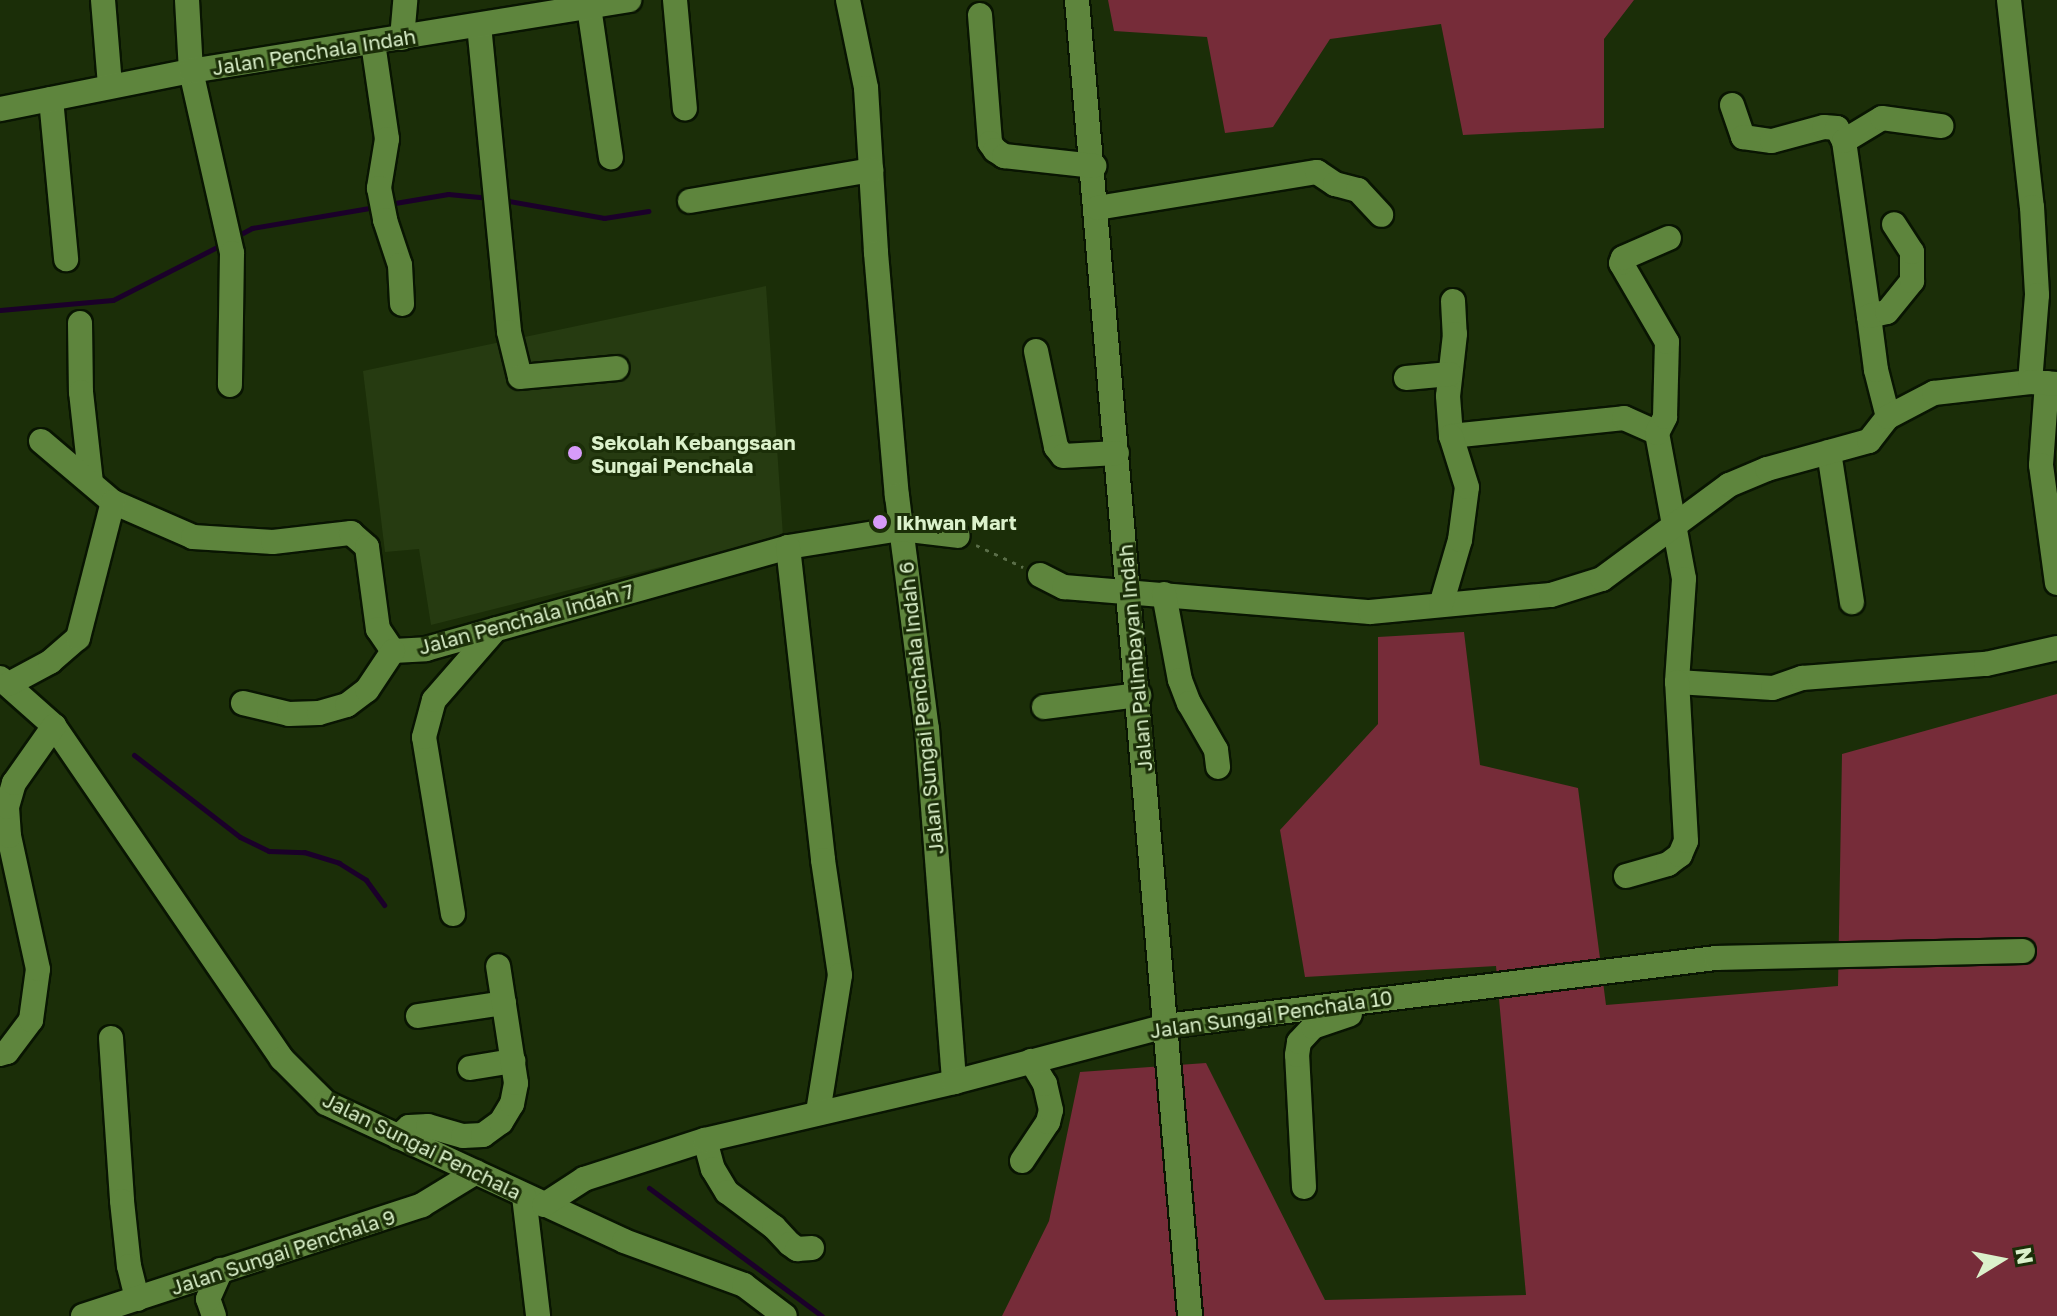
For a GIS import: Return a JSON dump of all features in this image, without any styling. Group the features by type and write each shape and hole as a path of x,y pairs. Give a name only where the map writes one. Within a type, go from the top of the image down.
{"street":[{"path":"103,0 110,85"},
{"path":"187,0 191,71 232,253 230,385"},
{"path":"402,38 405,0"},
{"name":"Jalan Penchala Indah","path":"0,109 110,85 629,0"},
{"path":"675,0 685,109"},
{"name":"Jalan Sungai Penchala Indah 6","path":"848,0 866,88 901,529 927,729 954,1082"},
{"name":"Jalan Palimbayan Indah","path":"1077,0 1094,166 1190,1316"},
{"path":"2009,0 2032,207 2045,383 2041,465 2057,583"},
{"path":"589,7 611,157"},
{"path":"980,15 990,143 995,150 1004,156 1094,166"},
{"path":"479,25 509,332 520,377 617,368"},
{"path":"373,43 387,139 379,188 385,220 400,265 402,304"},
{"path":"51,99 66,259"},
{"path":"1732,105 1743,137 1772,141 1824,127 1837,128 1844,141 1876,370 1888,417"},
{"path":"1844,141 1882,118 1941,126"},
{"path":"690,201 871,170"},
{"path":"1097,208 1317,172 1335,184 1358,190 1381,215"},
{"path":"1869,316 1887,312 1912,281 1912,252 1894,224"},
{"path":"1626,876 1668,864 1680,855 1686,841 1677,682 1684,579 1657,433 1665,417 1667,342 1621,263 1623,258 1669,238"},
{"path":"1441,605 1460,540 1467,487 1451,436 1453,301"},
{"path":"80,323 81,392 91,482"},
{"path":"1036,351 1056,447 1063,456 1117,453"},
{"path":"1406,378 1452,367"},
{"path":"1040,575 1064,587 1370,612 1551,595 1602,579 1729,485 1869,441 1888,417 1934,393 2045,383"},
{"path":"1451,436 1624,418 1657,433"},
{"name":"Jalan Penchala Indah 7","path":"41,441 113,502 193,537 273,542 351,533 367,547 378,629 393,651 426,649 788,547 901,529 958,536"},
{"path":"1829,452 1852,602"},
{"path":"5,681 50,662 78,638 113,502"},
{"path":"788,547 823,860 840,975 818,1113"},
{"path":"1164,594 1180,680 1189,703 1216,750 1218,767"},
{"path":"453,914 424,737 434,700 496,629"},
{"path":"1677,682 1773,688 1802,678 1986,664 2057,648"},
{"path":"243,703 289,714 319,713 347,705 367,690 393,651"},
{"name":"Jalan Sungai Penchala","path":"5,681 54,726 282,1059 326,1103 624,1241 744,1285 785,1316"},
{"path":"1044,707 1139,695"},
{"path":"0,1054 7,1052 31,1020 38,969 9,836 7,807 14,783 54,726"},
{"name":"Jalan Sungai Penchala 10","path":"534,1201 584,1179 705,1140 954,1082 1166,1026 1716,958 2023,951"},
{"path":"398,1137 409,1127 428,1126 463,1136 483,1135 501,1122 512,1104 516,1083 498,966"},
{"path":"1304,1187 1297,1055 1299,1042 1313,1027 1367,1012 1378,999"},
{"path":"418,1016 504,1003"},
{"path":"111,1038 129,1266 151,1303"},
{"path":"470,1068 513,1061"},
{"path":"1022,1161 1048,1122 1051,1110 1045,1084 1031,1061"},
{"path":"705,1140 713,1169 727,1192 774,1227 797,1249 812,1248"},
{"name":"Jalan Sungai Penchala 9","path":"83,1316 151,1303 221,1270 422,1205 476,1172"},
{"path":"534,1201 538,1316"},
{"path":"214,1316 208,1299 221,1270"}],"path":[{"path":"958,536 1040,575"}],"shaded area":[{"path":"1108,0 1634,0 1604,39 1604,128 1463,135 1441,24 1330,39 1273,127 1225,133 1207,37 1114,31"},
{"name":"Sekolah Kebangsaan Sungai Penchala","path":"766,286 783,536 431,625 419,549 385,552 363,371"},
{"path":"1464,632 1480,765 1578,788 1606,1005 1838,986 1842,754 2057,694 2057,1316 1002,1316 1049,1221 1080,1072 1206,1063 1325,1300 1526,1295 1496,966 1305,977 1280,830 1378,724 1378,637"}],"waterway":[{"path":"389,204 448,194 490,198"},
{"path":"503,200 604,218 648,211"},
{"path":"237,236 252,228 375,207"},
{"path":"0,310 113,300 221,245"},
{"path":"134,755 240,837 269,851 304,852 339,863 366,880 384,905"},
{"path":"649,1188 822,1316"}],"place":[{"name":"Sekolah Kebangsaan Sungai Penchala","path":"575,453"},
{"name":"Ikhwan Mart","path":"880,522"}]}
